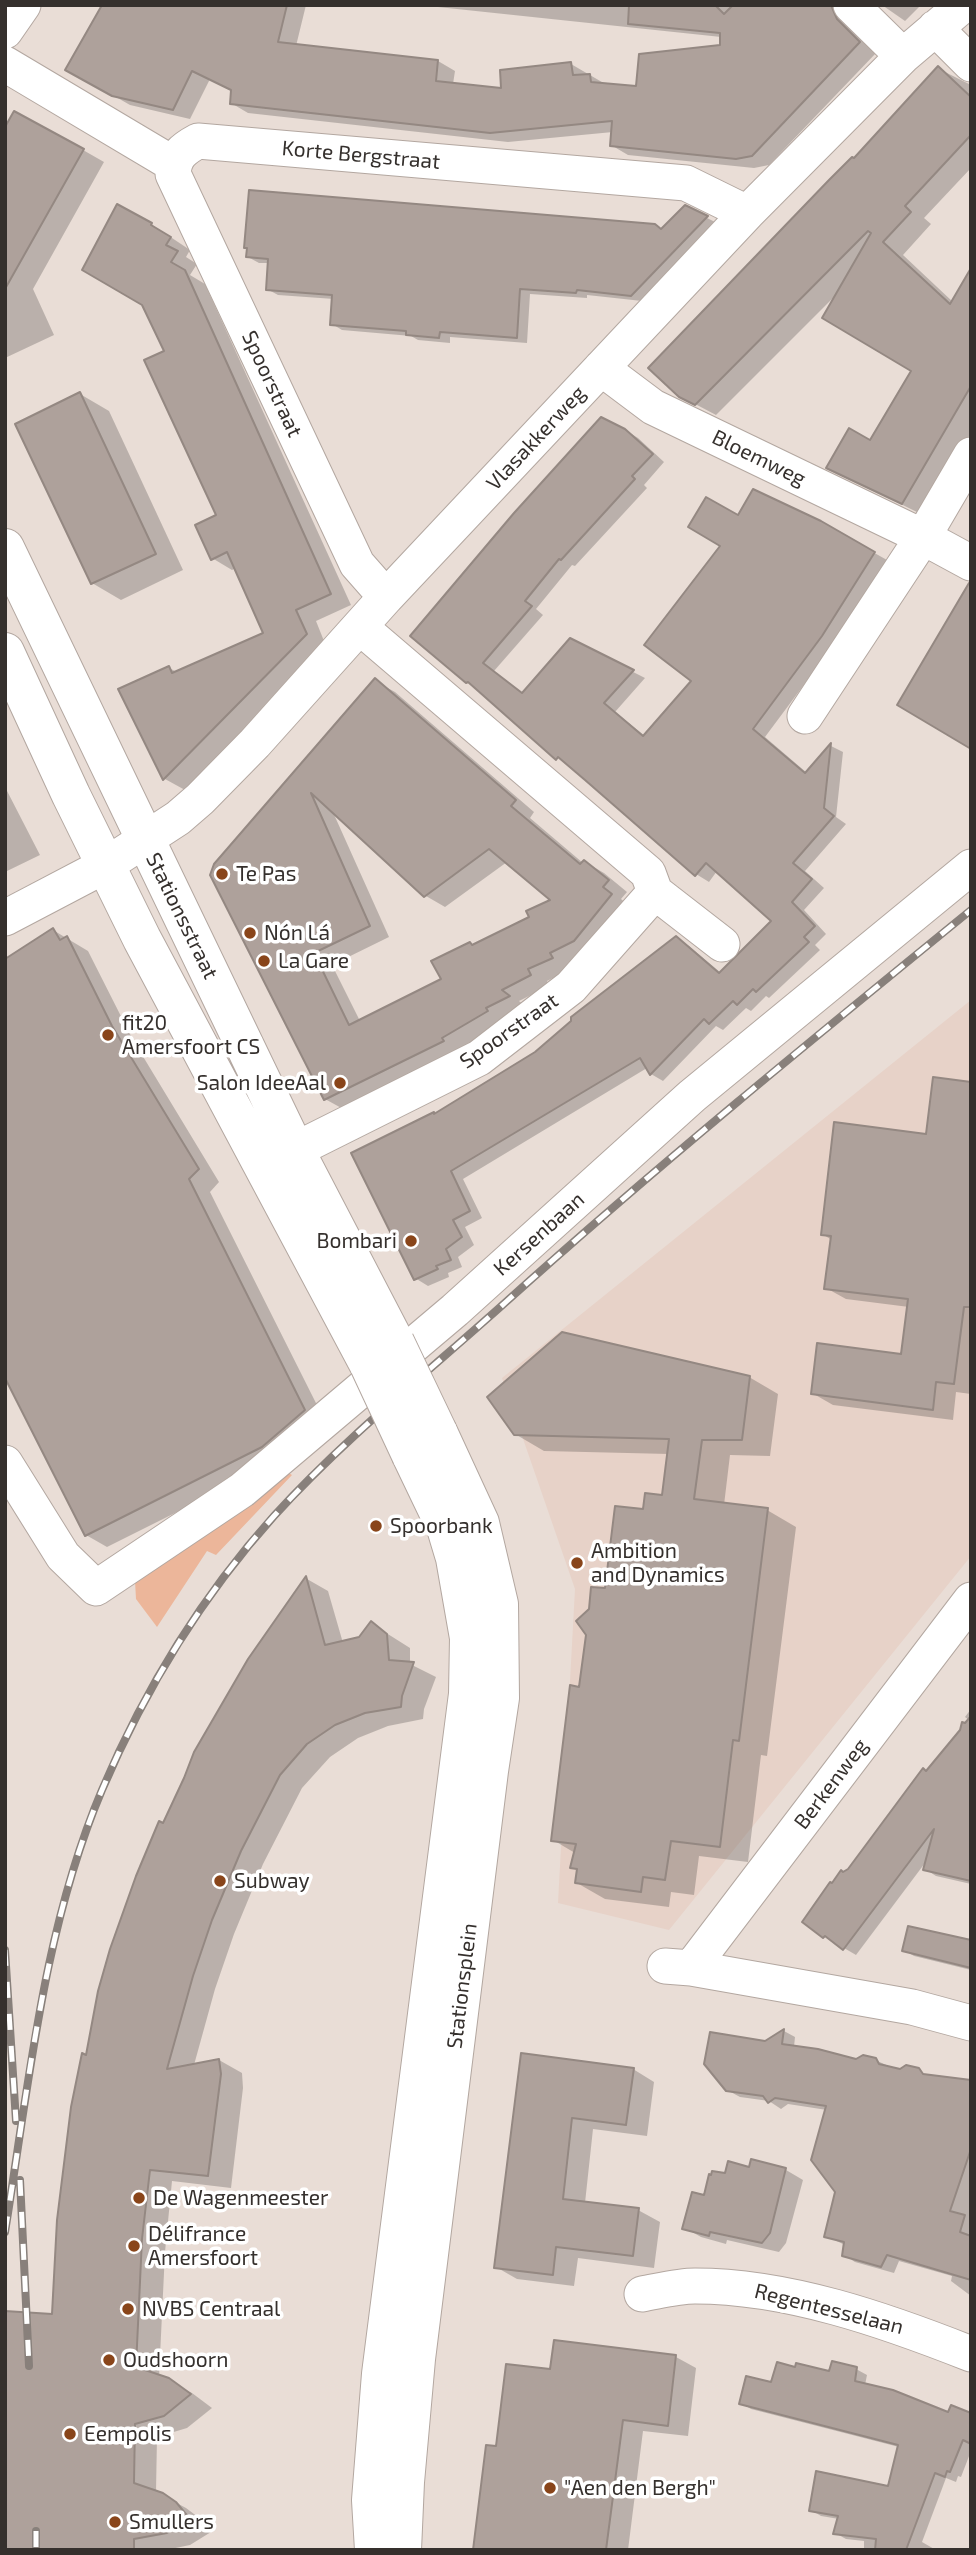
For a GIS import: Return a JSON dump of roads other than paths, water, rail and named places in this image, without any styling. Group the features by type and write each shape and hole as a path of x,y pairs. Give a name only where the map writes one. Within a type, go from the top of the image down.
{"main road":[{"name":"Stationsstraat","path":"5,548 295,1150 382,1353 425,1444"},
{"name":"Stationsstraat","path":"5,653 149,951 382,1353"},
{"name":"Stationsplein","path":"374,2550 370,2500 382,2374 468,1694 469,1638 454,1558 425,1444"},
{"name":"Stationsplein","path":"402,2550 416,2359 500,1698 499,1604 480,1523 425,1444"}],"street":[{"path":"5,31 23,5"},
{"path":"851,5 903,55"},
{"name":"Vlasakkerweg","path":"5,918 106,865 178,818 200,799 747,213 903,55 963,5"},
{"path":"935,28 971,64"},
{"path":"5,64 173,164"},
{"name":"Korte Bergstraat","path":"173,164 181,150 198,141 686,183 747,213"},
{"name":"Spoorstraat","path":"173,164 173,174 357,564 386,597"},
{"name":"Bloemweg","path":"601,368 653,407 923,537 971,563"},
{"path":"805,716 923,537 971,456"},
{"path":"359,627 648,873 655,891 722,944"},
{"name":"Kersenbaan","path":"5,1463 63,1556 96,1588 242,1490 455,1310 692,1096 971,867"},
{"name":"Spoorstraat","path":"295,1150 479,1058 571,987 655,891"},
{"name":"Berkenweg","path":"971,1600 678,1967 912,2007 971,2023"},
{"name":"Regentesselaan","path":"642,2294 692,2286 752,2288 907,2328 971,2354"}],"railway":[{"path":"5,2232 40,2008 65,1897 82,1843 102,1790 136,1717 177,1646 223,1579 301,1487 388,1406 678,1152 971,910"},
{"path":"5,1950 16,2121"},
{"path":"20,2180 29,2366"},
{"path":"36,2531 36,2550"}],"place":[{"name":"Te Pas","path":"222,874"},
{"name":"Nón Lá","path":"250,933"},
{"name":"La Gare","path":"264,961"},
{"name":"fit20 Amersfoort CS","path":"108,1035"},
{"name":"Salon IdeeAal","path":"340,1083"},
{"name":"Bombari","path":"411,1241"},
{"name":"Spoorbank","path":"376,1526"},
{"name":"Ambition and Dynamics","path":"577,1563"},
{"name":"Subway","path":"220,1881"},
{"name":"De Wagenmeester","path":"139,2198"},
{"name":"Délifrance Amersfoort","path":"134,2246"},
{"name":"NVBS Centraal","path":"128,2309"},
{"name":"Oudshoorn","path":"109,2360"},
{"name":"Eempolis","path":"70,2434"},
{"name":"\"Aen den Bergh\"","path":"550,2488"},
{"name":"Smullers","path":"115,2522"}]}
